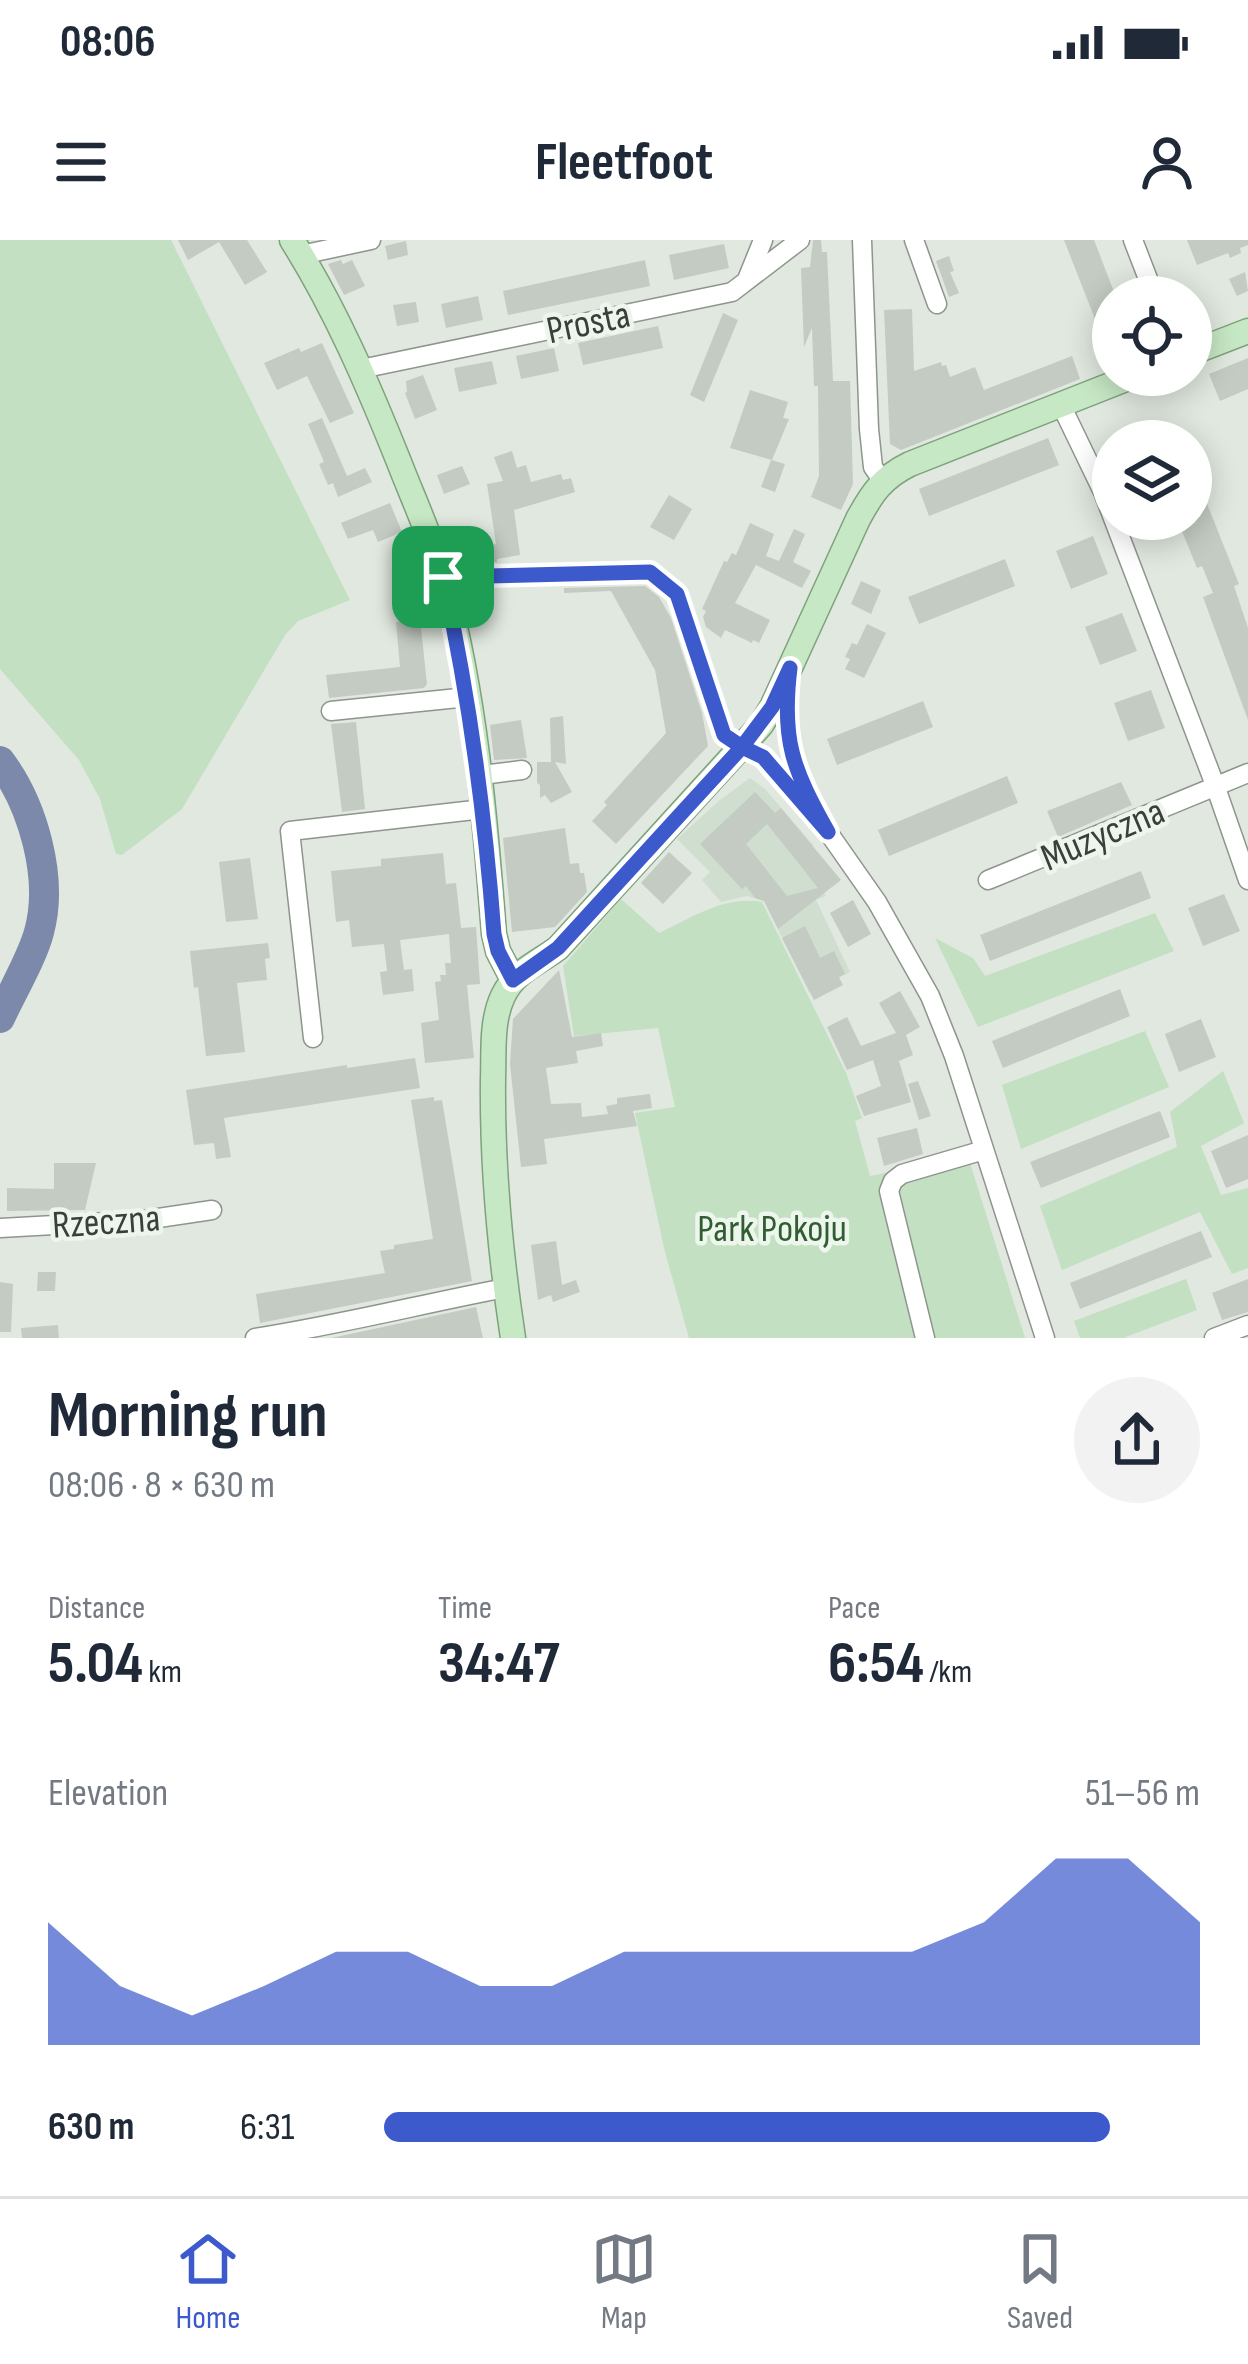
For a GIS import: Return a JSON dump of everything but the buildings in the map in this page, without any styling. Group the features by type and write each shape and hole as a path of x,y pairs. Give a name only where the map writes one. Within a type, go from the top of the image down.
{"main road":[{"path":"297,247 361,369 443,577 483,808 494,934 513,980"},
{"path":"1212,345 1248,331"},
{"path":"512,1338 495,1162 494,1043 498,1007 513,980 558,948 742,747 772,707 850,535 882,480 910,464 1092,393"}],"street":[{"path":"297,247 371,240"},
{"path":"747,281 763,240"},
{"name":"Prosta","path":"361,369 732,292 800,240"},
{"path":"862,240 869,429 873,466 882,480"},
{"path":"914,240 937,304"},
{"path":"1133,240 1147,276"},
{"path":"1061,405 1102,492 1248,880"},
{"path":"443,577 650,572 677,594 724,735 763,757 828,832"},
{"path":"790,668 787,716 800,782 930,996 954,1056 1045,1338"},
{"path":"331,712 467,697"},
{"path":"490,774 522,770"},
{"name":"Muzyczna","path":"988,880 1248,773"},
{"path":"313,1038 290,831 483,808"},
{"path":"925,1338 889,1191 892,1181 984,1150"},
{"name":"Rzeczna","path":"0,1228 145,1220 212,1210"},
{"path":"255,1338 505,1288"},
{"path":"1214,1338 1248,1325"}],"shaded area":[{"path":"750,778 814,846 796,860 826,896 816,900 850,972 809,992 764,901 747,896 721,902 702,880 710,872 677,839"}],"green space":[{"path":"0,240 171,240 350,600 298,621 285,635 182,809 122,855 116,854 100,799 79,760 0,669"},
{"name":"Park Pokoju","path":"621,899 659,933 722,905 762,902 846,1073 862,1118 855,1121 870,1176 886,1173 904,1181 970,1163 1025,1338 689,1338 635,1113 675,1107 658,1028 574,1036 563,966"},
{"path":"1155,913 1174,951 978,1027 935,938 973,958 985,976"},
{"path":"1145,1031 1169,1087 1021,1149 1002,1085"},
{"path":"1223,1071 1244,1123 1201,1146 1221,1195 1248,1188 1248,1268 1232,1274 1200,1212 1062,1270 1040,1206 1177,1147 1170,1112"},
{"path":"1186,1279 1197,1310 1123,1338 1080,1338 1074,1321"}],"waterway":[{"path":"0,761 31,820 44,889 36,942 0,1018"}],"route":[{"path":"443,577 465,676 494,934 513,980 558,948 742,747 763,757 828,832 800,782 792,756 787,716 790,668 772,707 742,747 724,735 677,594 650,572 443,577"}]}
